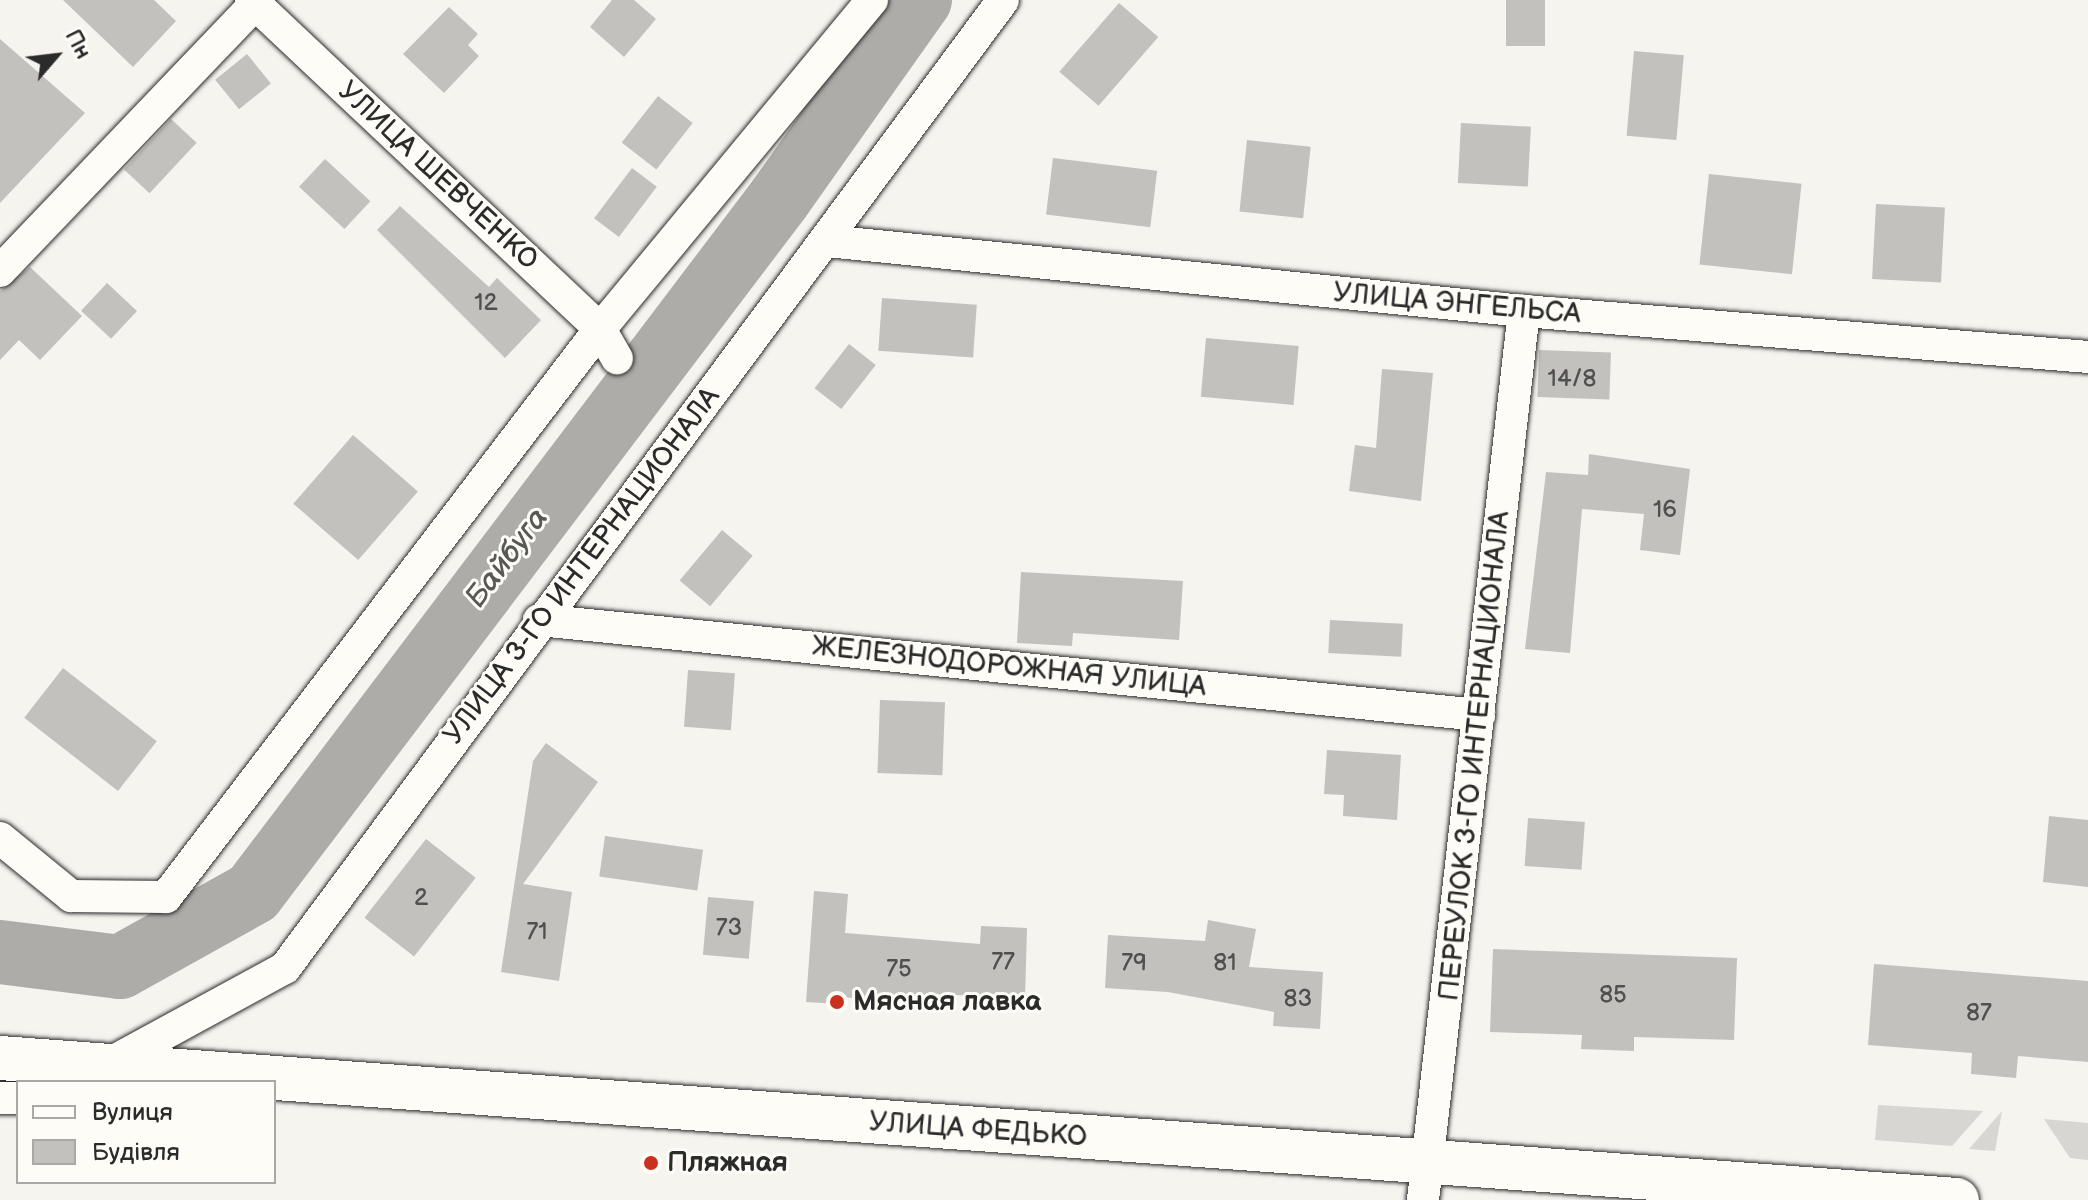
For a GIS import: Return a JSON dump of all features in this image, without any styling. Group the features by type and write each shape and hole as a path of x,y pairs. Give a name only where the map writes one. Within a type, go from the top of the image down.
{"main road":[{"name":"УЛИЦА ФЕДЬКО","path":"0,1058 82,1071 191,1080"},
{"name":"УЛИЦА ФЕДЬКО","path":"276,1087 1426,1182 1957,1200"}],"street":[{"path":"0,838 71,896 166,897 600,329 872,0"},
{"name":"УЛИЦА 3-ГО ИНТЕРНАЦИОНАЛА","path":"82,1071 285,968 539,620 827,241 1003,0"},
{"path":"0,271 255,1"},
{"name":"УЛИЦА ШЕВЧЕНКО","path":"255,1 600,329 617,358"},
{"name":"УЛИЦА ЭНГЕЛЬСА","path":"827,241 1524,311 2088,357"},
{"name":"ПЕРЕУЛОК 3-ГО ИНТЕРНАЦИОНАЛА","path":"1426,1182 1524,311"},
{"name":"ЖЕЛЕЗНОДОРОЖНАЯ УЛИЦА","path":"539,620 1479,715"}],"shaded area":[{"path":"1878,1105 1983,1111 1952,1146 1875,1140"},
{"path":"2002,1111 1995,1151 1969,1149"},
{"path":"2044,1119 2088,1123 2088,1160 2070,1158"}],"building":[{"path":"63,0 154,0 176,21 133,67"},
{"path":"612,0 634,0 656,19 624,57 590,27"},
{"path":"1506,0 1545,0 1545,46 1506,46"},
{"path":"1119,3 1158,37 1099,106 1059,72"},
{"path":"449,7 478,34 468,45 479,56 444,93 403,54"},
{"path":"0,39 85,113 0,203"},
{"path":"1634,51 1684,55 1676,140 1627,136"},
{"path":"247,54 271,84 239,109 215,80"},
{"path":"658,96 693,123 656,170 622,142"},
{"path":"171,119 197,143 150,193 124,169"},
{"path":"1461,123 1531,127 1528,187 1458,183"},
{"path":"1247,140 1311,147 1303,218 1239,212"},
{"path":"1053,158 1157,171 1150,227 1046,215"},
{"path":"325,159 370,201 344,229 299,187"},
{"path":"632,168 657,187 619,237 594,218"},
{"path":"1709,174 1801,184 1792,274 1699,265"},
{"path":"1876,204 1945,208 1941,283 1872,279"},
{"path":"400,206 489,287 497,278 541,320 505,358 377,230"},
{"path":"30,267 82,316 40,360 19,340 0,360 0,291"},
{"path":"107,283 137,311 111,339 81,311"},
{"path":"882,298 977,305 973,357 878,351"},
{"path":"1206,338 1299,346 1294,405 1201,397"},
{"path":"849,344 876,365 841,409 815,388"},
{"path":"1539,350 1611,353 1609,399 1537,397"},
{"path":"1382,369 1433,373 1421,501 1349,491 1355,445 1376,448"},
{"path":"353,435 418,491 358,560 293,504"},
{"path":"1589,454 1690,469 1680,555 1640,550 1644,514 1582,509 1570,653 1525,649 1546,472 1588,475"},
{"path":"722,530 753,556 710,606 680,581"},
{"path":"1021,572 1183,581 1179,640 1073,633 1072,646 1017,643"},
{"path":"1330,620 1403,624 1401,657 1328,653"},
{"path":"63,668 157,741 118,791 24,718"},
{"path":"688,670 735,673 731,730 684,727"},
{"path":"880,700 945,702 942,775 877,773"},
{"path":"546,743 598,782 523,884 572,892 559,981 501,972 533,761"},
{"path":"1327,750 1401,755 1397,820 1343,816 1344,795 1324,794"},
{"path":"2049,816 2088,820 2088,887 2043,882"},
{"path":"1528,818 1585,822 1582,870 1525,866"},
{"path":"605,836 703,850 697,890 599,877"},
{"path":"426,839 476,878 414,957 364,918"},
{"path":"814,891 848,894 845,933 980,944 981,926 1027,928 1025,998 932,994 931,1004 840,997 839,1004 806,1002"},
{"path":"708,897 754,901 749,959 703,955"},
{"path":"1208,920 1256,929 1249,967 1323,972 1320,1029 1273,1026 1274,1012 1168,992 1105,988 1108,935 1205,941"},
{"path":"1493,949 1737,958 1734,1040 1634,1037 1634,1051 1581,1049 1582,1035 1490,1032"},
{"path":"1874,964 2088,981 2088,1062 2018,1056 2016,1078 1971,1074 1972,1053 1868,1045"}],"waterway":[{"name":"Байбуга","path":"0,952 120,967 253,893 779,199 920,0"}],"place":[{"name":"Мясная лавка","path":"837,1002"},
{"name":"Пляжная","path":"651,1163"}]}
